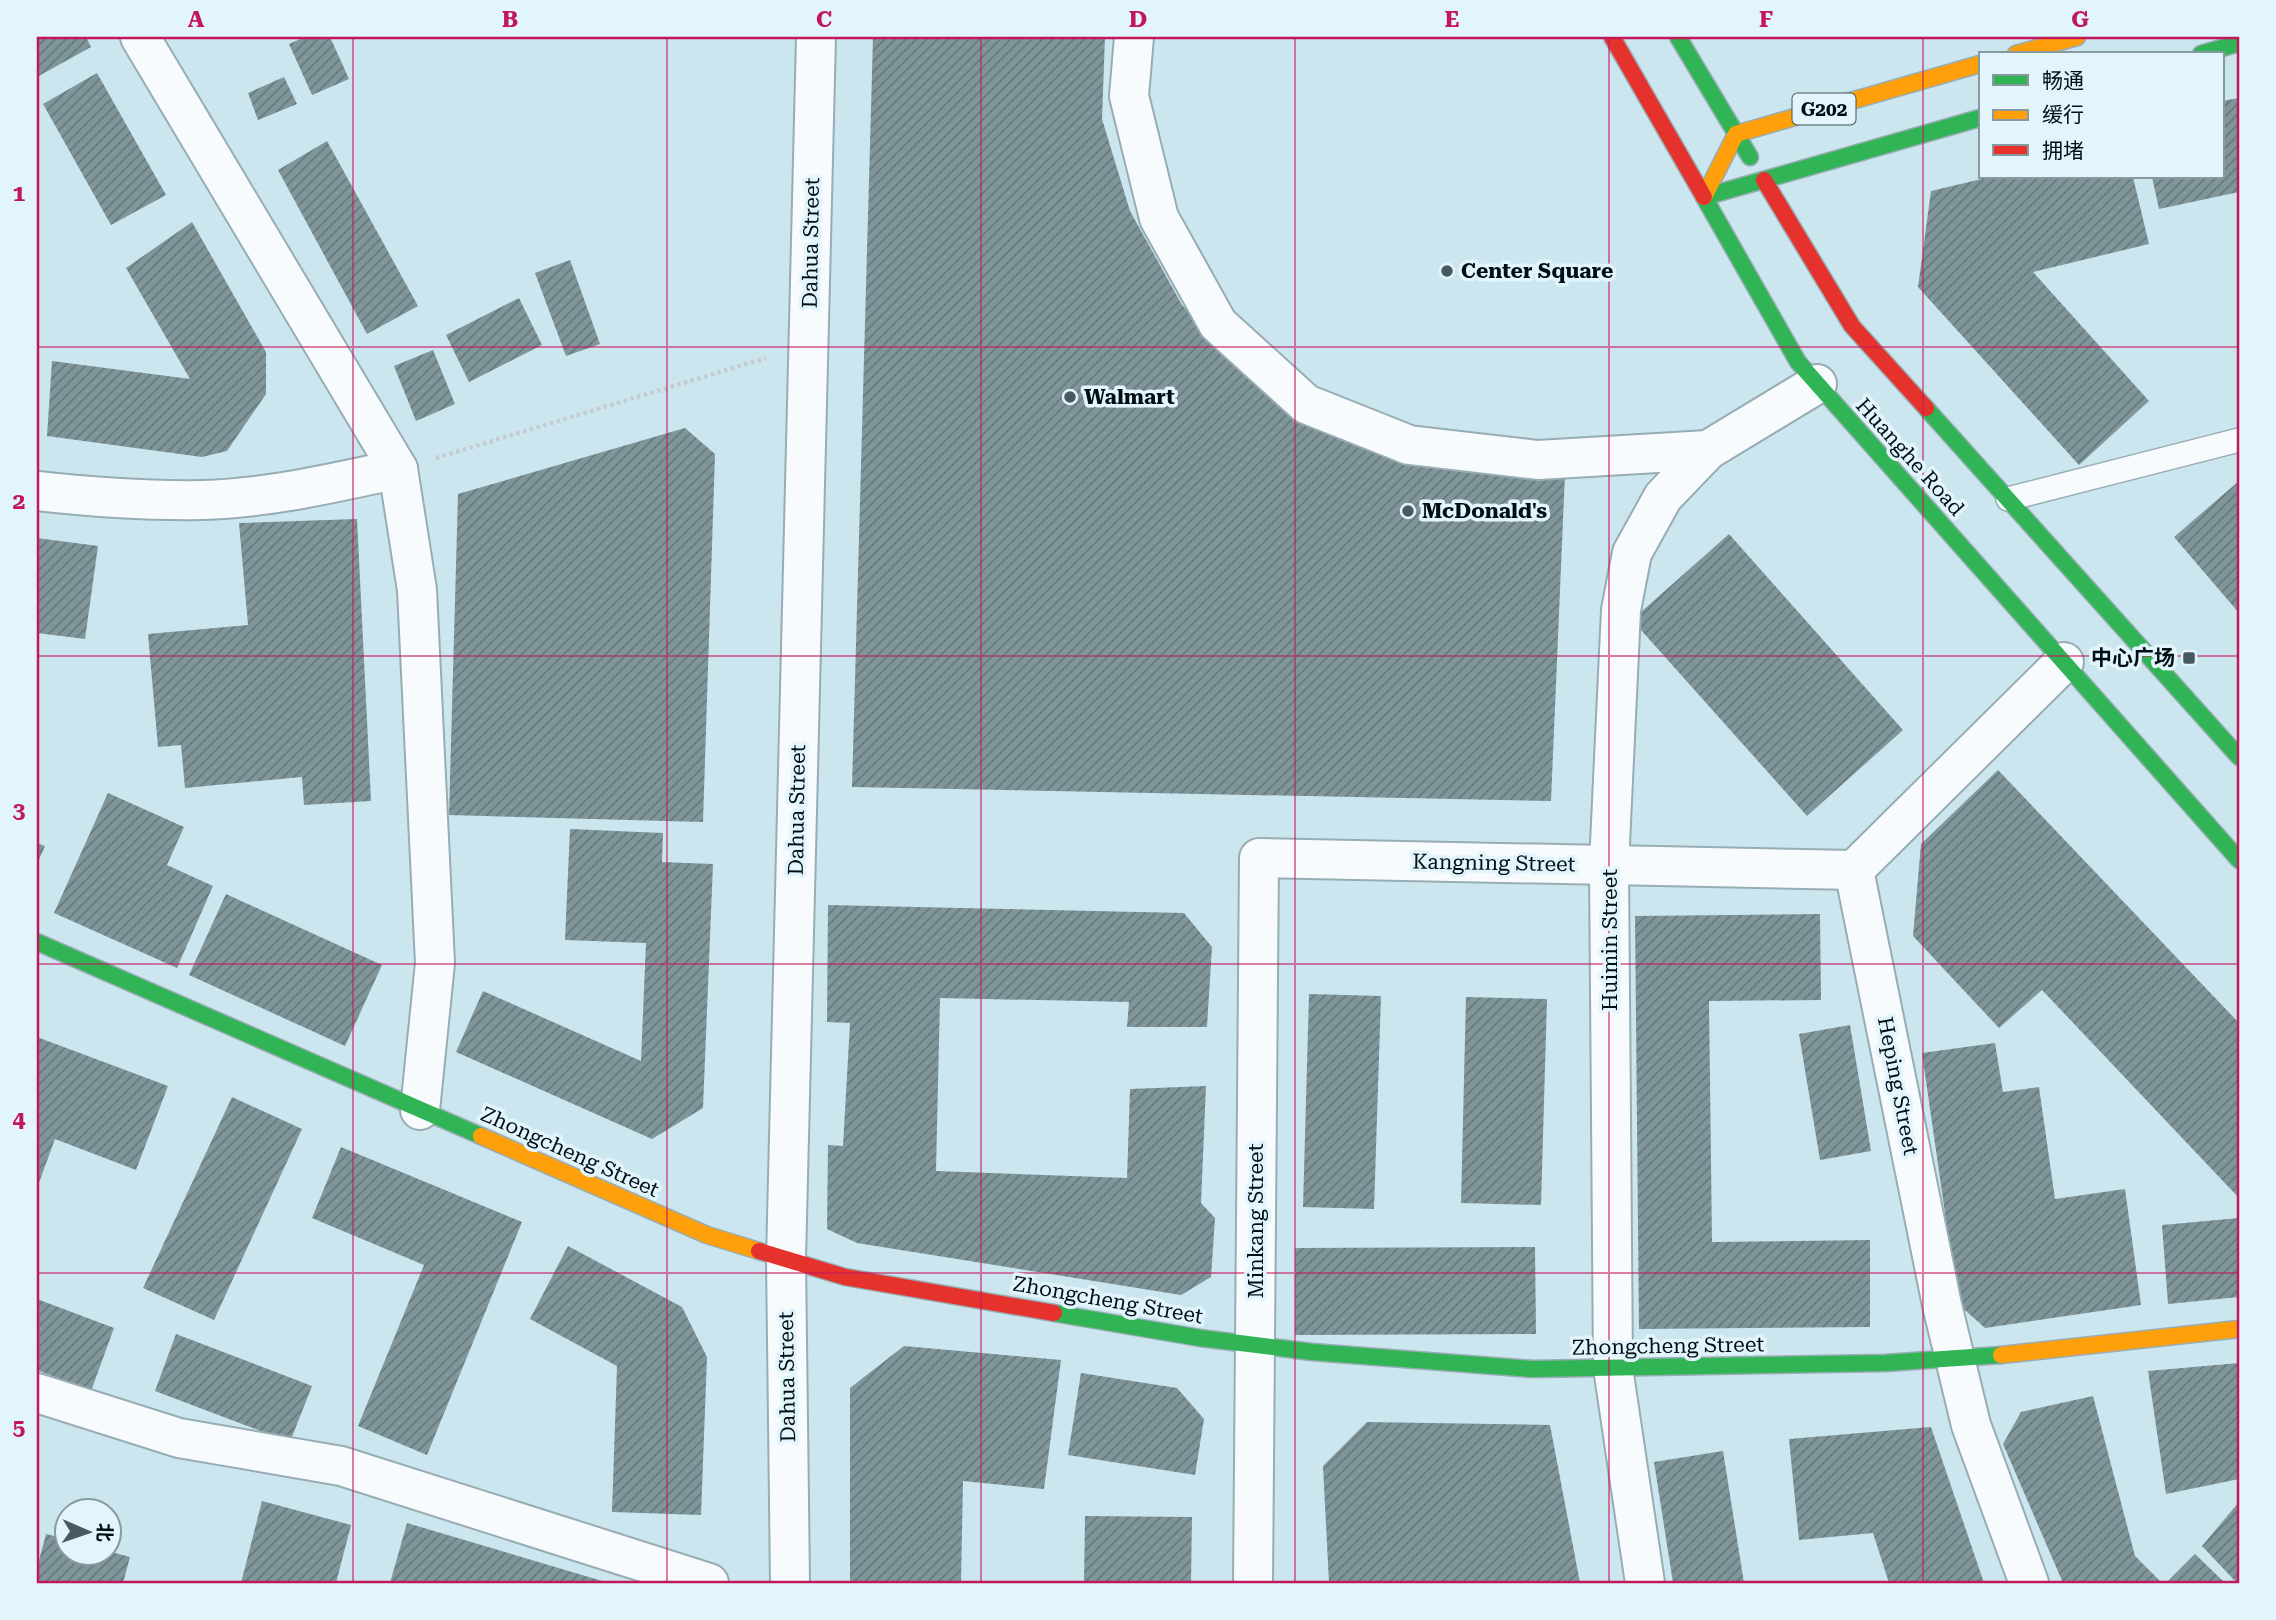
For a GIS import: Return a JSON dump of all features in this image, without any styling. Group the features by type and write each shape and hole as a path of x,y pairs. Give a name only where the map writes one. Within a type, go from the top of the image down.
{"main road":[{"name":"Huanghe Road","path":"1612,37 1798,362 2239,860"},
{"path":"1678,37 1852,326 2239,757"},
{"path":"2023,52 2077,37"},
{"path":"2208,52 2239,43"},
{"name":"G202","path":"1736,134 1979,64"},
{"name":"G202","path":"1704,197 1979,118"},
{"path":"1704,197 1736,134"},
{"name":"Zhongcheng Street","path":"37,942 708,1235 845,1277 1200,1338 1312,1352 1531,1369 1885,1363 2033,1353 2239,1329"}],"street":[{"path":"140,37 398,469 417,590 435,963 421,1110"},
{"name":"Dahua Street","path":"790,1583 786,1259 816,37"},
{"path":"1134,37 1129,96 1159,218 1219,324 1306,404 1409,445 1538,460 1707,450"},
{"name":"Huimin Street","path":"1645,1583 1613,1368 1609,865 1621,610 1632,553 1663,497 1707,450 1817,384"},
{"path":"37,491 102,498 204,500 311,489 398,469"},
{"path":"1854,870 2064,662"},
{"name":"Kangning Street","path":"1259,858 1854,870"},
{"name":"Minkang Street","path":"1253,1583 1259,858"},
{"name":"Heping Street","path":"1854,870 1942,1306 1971,1425 2029,1583"},
{"path":"37,1393 179,1438 341,1466 709,1583"}],"lane":[{"path":"2008,499 2239,440"}],"path":[{"path":"398,469 809,345"}],"building":[{"path":"37,37 86,37 91,47 37,77"},
{"path":"305,37 330,37 349,79 312,95 289,44"},
{"name":"Walmart","path":"873,37 1105,37 1102,119 1130,211 1182,305 1243,370 1312,424 1565,473 1551,801 852,787"},
{"path":"97,73 166,195 111,225 43,104"},
{"path":"284,77 297,104 258,120 248,93"},
{"path":"2239,98 2239,192 2159,209 2152,178 2224,178 2224,101"},
{"path":"327,141 418,306 367,334 278,170"},
{"path":"1986,178 2133,178 2149,244 2033,272 2149,401 2079,465 1918,287 1931,191"},
{"path":"192,222 266,352 266,394 227,451 202,457 47,436 52,361 190,379 126,268"},
{"path":"570,260 600,344 566,356 535,273"},
{"path":"519,298 542,345 469,382 446,335"},
{"path":"433,350 455,404 416,421 394,366"},
{"path":"685,428 715,454 703,822 449,815 458,494"},
{"path":"2239,481 2239,613 2174,537"},
{"path":"357,519 371,801 304,805 302,777 185,788 181,745 158,747 148,634 248,625 239,523"},
{"path":"1729,534 1903,730 1807,816 1632,620"},
{"path":"37,538 98,546 85,639 37,633"},
{"path":"1998,770 2239,1023 2239,1198 2042,990 1999,1028 1913,936 1921,844"},
{"path":"108,793 184,827 167,865 213,886 177,968 54,913"},
{"path":"570,829 663,833 662,862 713,864 703,1108 652,1139 456,1052 483,991 641,1061 646,943 565,940"},
{"path":"37,843 45,846 37,864"},
{"path":"226,894 382,965 345,1046 189,975"},
{"path":"828,905 1184,913 1212,947 1207,1027 1127,1027 1129,1002 940,998 936,1171 1127,1178 1130,1089 1206,1086 1201,1203 1215,1218 1211,1277 1181,1295 857,1243 827,1229 828,1145 843,1146 850,1023 827,1022"},
{"path":"1820,914 1821,1000 1709,1001 1712,1242 1870,1240 1870,1327 1639,1329 1635,916"},
{"path":"1309,994 1381,996 1374,1209 1303,1207"},
{"path":"1466,997 1547,999 1541,1205 1461,1203"},
{"path":"1850,1025 1871,1151 1820,1160 1799,1034"},
{"path":"37,1037 168,1086 136,1170 55,1139 37,1188"},
{"path":"1995,1043 2003,1092 2039,1087 2055,1199 2125,1189 2141,1305 1985,1328 1958,1304 1922,1053"},
{"path":"232,1097 302,1129 214,1320 143,1288"},
{"path":"341,1147 522,1222 427,1455 358,1426 424,1265 312,1218"},
{"path":"2239,1218 2239,1297 2168,1304 2162,1225"},
{"path":"568,1246 682,1307 707,1357 701,1515 612,1512 617,1366 530,1319"},
{"path":"1535,1247 1536,1334 1295,1335 1295,1248"},
{"path":"37,1299 114,1328 91,1391 37,1370"},
{"path":"176,1334 312,1386 290,1442 155,1391"},
{"path":"904,1346 1061,1360 1044,1489 963,1481 961,1583 850,1583 850,1388"},
{"path":"2239,1363 2239,1479 2166,1494 2148,1371"},
{"path":"1081,1373 1177,1388 1204,1419 1195,1475 1068,1455"},
{"path":"2093,1396 2135,1556 2162,1583 2063,1583 2003,1444 2021,1412"},
{"path":"1367,1422 1550,1425 1580,1583 1329,1583 1323,1466"},
{"path":"1931,1427 1984,1583 1889,1583 1873,1533 1799,1540 1789,1439"},
{"path":"1723,1451 1744,1583 1673,1583 1654,1462"},
{"path":"262,1501 351,1525 336,1583 241,1583"},
{"path":"2239,1502 2239,1583 2237,1583 2202,1546"},
{"path":"1085,1516 1192,1517 1191,1583 1084,1583"},
{"path":"407,1523 609,1583 390,1583"},
{"path":"46,1534 52,1536 52,1568 122,1568 122,1555 130,1557 123,1583 37,1583 37,1568"},
{"path":"2195,1554 2225,1583 2166,1583"}],"traffic: fast":[{"path":"1678,37 1750,157"},
{"path":"2208,52 2239,43"},
{"path":"1704,197 1979,118"},
{"path":"1704,197 1798,362 2239,860"},
{"path":"1926,408 2239,757"},
{"path":"37,942 481,1136"},
{"path":"1054,1313 1200,1338 1312,1352 1532,1369 1885,1363 2001,1355"}],"traffic: slow":[{"path":"2023,52 2077,37"},
{"path":"1704,197 1736,134 1979,64"},
{"path":"481,1136 707,1235 759,1251"},
{"path":"2001,1355 2239,1329"}],"traffic: jam":[{"path":"1612,37 1704,197"},
{"path":"1764,180 1852,326 1926,408"},
{"path":"759,1251 845,1277 1054,1313"}],"place":[{"name":"Center Square","path":"1447,271"},
{"name":"Walmart","path":"1070,397"},
{"name":"McDonald's","path":"1408,511"},
{"name":"中心广场","path":"2189,658"}]}
